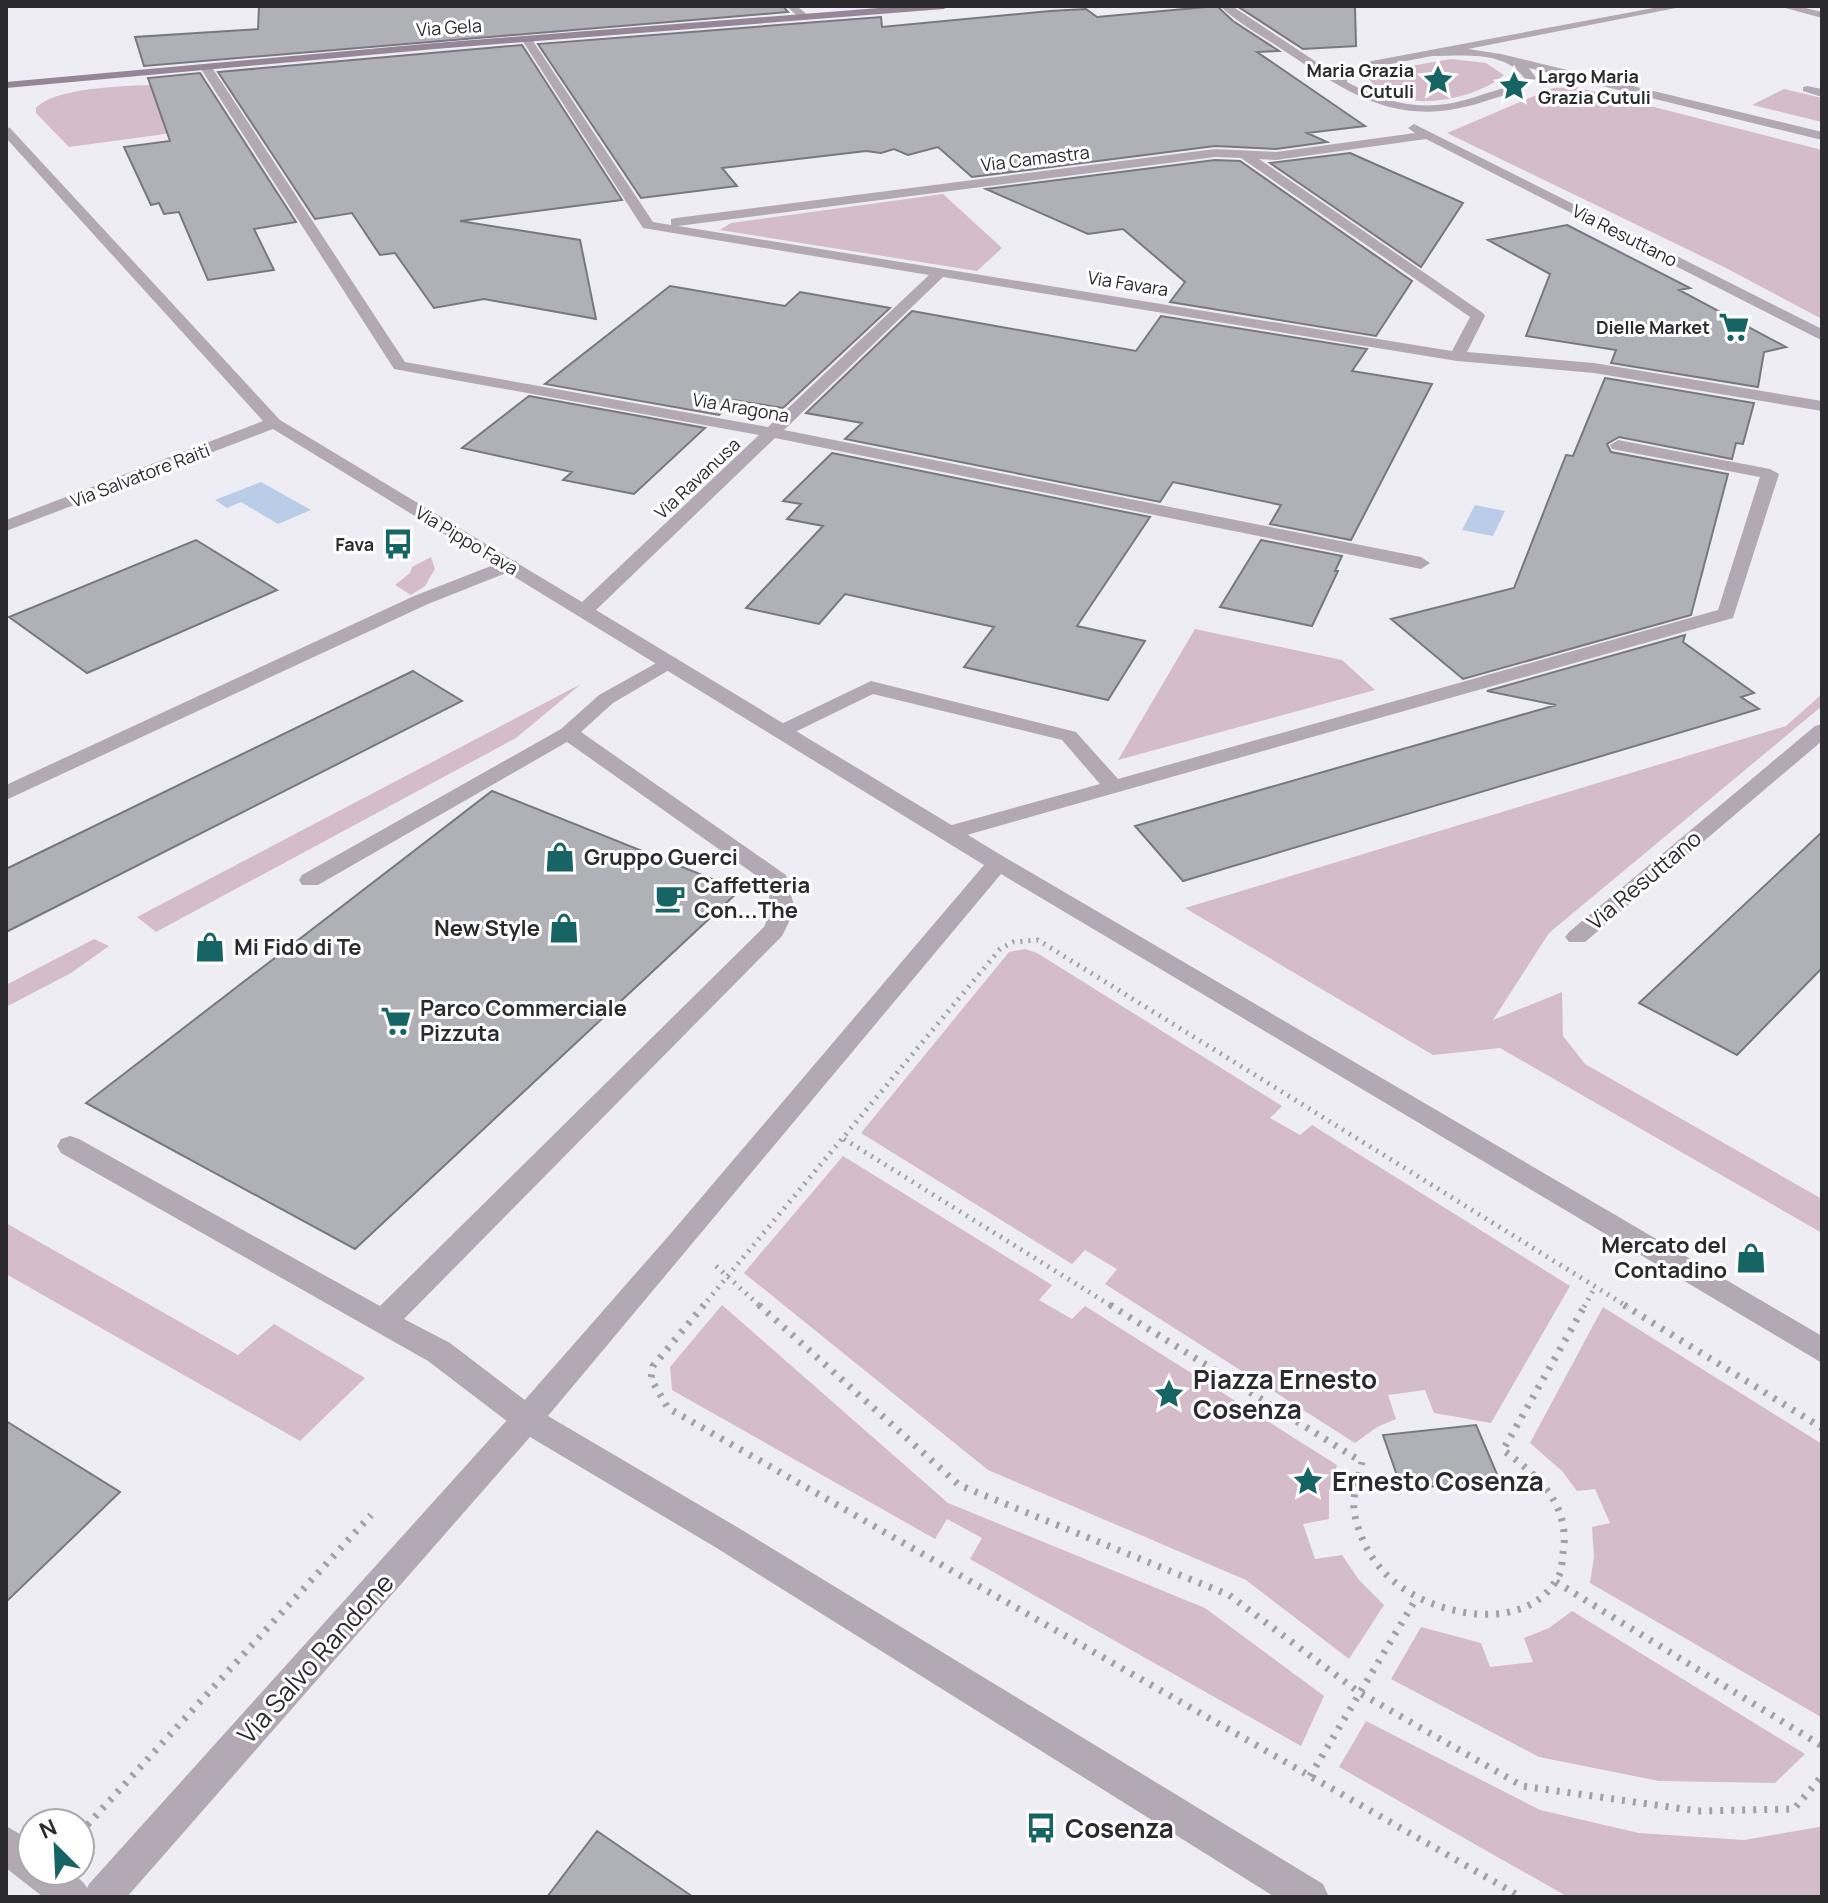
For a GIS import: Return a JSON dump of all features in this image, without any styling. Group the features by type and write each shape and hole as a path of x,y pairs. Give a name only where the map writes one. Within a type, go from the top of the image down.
{"street":[{"path":"791,6 806,18"},
{"name":"Via Gela","path":"6,85 435,46 944,6"},
{"path":"1225,6 1298,55 1329,62 1372,64"},
{"path":"1341,83 1342,75 1372,64 1681,6"},
{"path":"1783,6 1822,15"},
{"path":"527,40 648,225"},
{"path":"1433,53 1479,54 1510,60 1822,136"},
{"name":"Via Resuttano","path":"1298,55 1428,135 1822,335"},
{"path":"1510,60 1528,73 1530,78 1526,83"},
{"name":"Via Aragona","path":"207,69 400,366 774,433 1421,563"},
{"path":"1428,135 1433,124 1464,107 1526,83 1561,78 1599,81"},
{"path":"1807,89 1822,93"},
{"path":"1372,102 1421,109 1464,107"},
{"name":"Via Pippo Fava","path":"6,131 274,423 998,863 1822,1351"},
{"name":"Via Camastra","path":"648,225 1215,153 1276,156 1428,135"},
{"path":"1245,155 1478,316 1457,356"},
{"name":"Via Favara","path":"648,225 1457,356 1594,368 1822,406"},
{"name":"Via Ravanusa","path":"584,611 939,273"},
{"name":"Via Salvatore Raiti","path":"6,526 274,423"},
{"path":"949,833 1726,614 1770,474 1618,445"},
{"path":"6,793 421,600 509,565"},
{"path":"310,880 568,733 606,699 669,662"},
{"path":"782,731 871,687 1069,736 1114,787"},
{"name":"Via Resuttano","path":"1577,937 1822,730"},
{"path":"383,1322 774,931 783,910 778,880 568,733"},
{"name":"Via Salvo Randone","path":"102,1897 527,1419 682,1240 998,863"},
{"path":"70,1146 439,1352 527,1419 726,1537 1310,1897"}],"path":[{"path":"1521,1897 668,1408 651,1379 653,1366 1000,949 1008,943 1038,940 1822,1428"},
{"path":"844,1139 1362,1462 1354,1509 1359,1533 1380,1567 1416,1599 1466,1615 1493,1615 1530,1605 1556,1582 1567,1555 1565,1525 1553,1496 1529,1468 1503,1450 1595,1286"},
{"path":"717,1267 959,1485 1229,1595 1360,1693 1522,1786 1698,1811 1794,1809 1822,1776"},
{"path":"1556,1582 1822,1746"},
{"path":"1310,1776 1416,1599"}],"shaded area":[{"path":"1451,59 1486,63 1504,75 1474,92 1435,101 1397,98 1381,91 1369,79 1387,70"},
{"path":"172,84 224,126 69,147 36,113 36,108 47,100 80,91"},
{"path":"1576,87 1822,150 1822,319 1724,267 1447,133 1553,88"},
{"path":"1784,89 1822,98 1822,122 1752,105"},
{"path":"943,194 1002,248 977,271 720,230 731,223"},
{"path":"431,557 435,569 425,586 411,595 395,585 410,573 412,567"},
{"path":"1195,629 1342,660 1375,690 1118,760"},
{"path":"581,684 516,738 156,932 137,917"},
{"path":"1822,694 1822,706 1549,933 1493,1020 1562,992 1563,1036 1585,1064 1822,1199 1822,1233 1500,1048 1433,1055 1185,908 1786,726"},
{"path":"94,939 109,946 71,973 6,1007 6,985"},
{"path":"1025,949 1037,953 1282,1106 1270,1118 1300,1135 1312,1125 1570,1286 1491,1423 1434,1413 1425,1390 1388,1395 1396,1419 1377,1427 1355,1443 1105,1284 1117,1269 1085,1250 1072,1264 861,1133 1009,952"},
{"path":"843,1156 1052,1285 1039,1300 1072,1319 1085,1306 1337,1465 1329,1491 1329,1519 1303,1524 1315,1559 1342,1555 1359,1580 1384,1605 1349,1659 1246,1580 988,1470 744,1273"},
{"path":"6,1223 238,1355 274,1324 365,1378 300,1441 6,1274"},
{"path":"722,1305 948,1503 1205,1608 1324,1696 1301,1746 970,1559 982,1538 947,1519 935,1539 672,1390 670,1367"},
{"path":"1603,1307 1822,1444 1821,1717 1590,1583 1594,1557 1592,1527 1610,1523 1595,1489 1577,1491 1562,1471 1530,1443"},
{"path":"1572,1611 1805,1754 1775,1783 1659,1781 1539,1757 1391,1679 1421,1627 1481,1643 1490,1667 1533,1662 1524,1638 1549,1628"},
{"path":"1366,1721 1540,1810 1639,1833 1744,1840 1822,1824 1822,1897 1568,1897 1339,1767"}],"water":[{"path":"261,482 311,510 278,524 241,502 227,508 215,500"},
{"path":"1475,505 1505,511 1493,536 1462,530"}],"building":[{"path":"259,6 783,6 788,12 144,66 135,37 258,29"},
{"path":"1217,6 1233,21 1279,51 1257,52 1365,126 1307,133 1327,142 1276,149 1215,146 972,177 938,147 908,155 894,149 881,153 866,151 722,168 737,186 641,198 538,44 881,17 882,27 1050,11 1086,9 1097,17"},
{"path":"1237,6 1355,6 1356,46 1303,49"},
{"path":"522,45 622,200 460,221 580,240 596,319 484,299 434,308 395,253 380,255 352,213 315,219 218,72"},
{"path":"200,73 296,222 254,229 274,270 208,280 179,212 164,214 159,203 151,205 124,147 170,141 148,78"},
{"path":"1350,153 1463,203 1421,267 1270,163"},
{"path":"1215,160 1240,161 1412,281 1376,336 1170,302 1185,282 1123,229 1088,234 986,189"},
{"path":"1567,225 1690,288 1679,290 1786,347 1764,352 1758,387 1611,363 1616,350 1526,336 1550,274 1488,240"},
{"path":"670,286 785,306 800,292 890,308 783,408 734,400 719,415 545,384"},
{"path":"912,311 1136,351 1161,316 1367,349 1352,371 1432,384 1351,540 1270,524 1281,505 1173,482 1160,502 845,439 862,423 806,413"},
{"path":"1605,378 1754,403 1743,444 1736,443 1732,459 1619,437 1607,444 1611,452 1728,474 1691,615 1463,679 1391,619 1514,588 1566,455 1573,456"},
{"path":"529,396 705,428 634,494 563,480 572,472 462,448"},
{"path":"832,453 1150,517 1077,626 1145,641 1108,700 964,667 994,627 845,594 819,624 746,608 823,526 787,519 801,504 783,501"},
{"path":"196,540 277,590 87,673 9,617"},
{"path":"1261,540 1342,556 1312,626 1220,607"},
{"path":"1685,635 1683,642 1754,693 1741,697 1759,709 1183,881 1135,826 1556,705 1487,691"},
{"path":"413,671 462,701 6,932 6,869"},
{"path":"492,791 740,890 355,1249 86,1103"},
{"path":"1822,832 1822,968 1737,1055 1639,1003"},
{"path":"6,1421 120,1492 6,1602"},
{"path":"1476,1425 1499,1479 1402,1490 1383,1435"},
{"path":"597,1831 693,1897 547,1897"}],"place":[{"name":"Maria Grazia Cutuli","path":"1438,80"},
{"name":"Largo Maria Grazia Cutuli","path":"1514,86"},
{"name":"Dielle Market","path":"1734,327"},
{"name":"Fava","path":"398,544"},
{"name":"Gruppo Guerci","path":"560,857"},
{"name":"Caffetteria Con...The","path":"670,898"},
{"name":"New Style","path":"564,928"},
{"name":"Mi Fido di Te","path":"210,947"},
{"name":"Parco Commerciale Pizzuta","path":"396,1021"},
{"name":"Mercato del Contadino","path":"1751,1258"},
{"name":"Piazza Ernesto Cosenza","path":"1169,1394"},
{"name":"Ernesto Cosenza","path":"1308,1481"},
{"name":"Cosenza","path":"1041,1828"}]}
